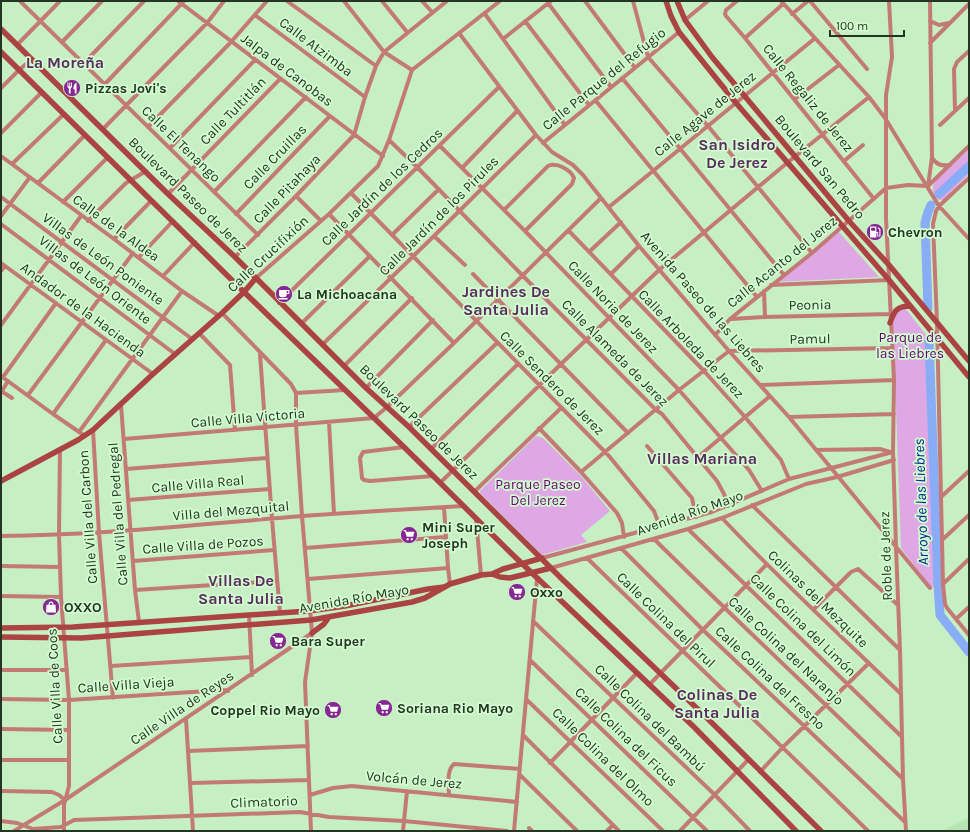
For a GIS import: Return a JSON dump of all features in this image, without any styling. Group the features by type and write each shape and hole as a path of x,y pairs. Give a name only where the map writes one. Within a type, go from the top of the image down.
{"street":[{"name":"Calle El Tenango","path":"20,1 258,235"},
{"path":"17,45 60,1"},
{"path":"62,42 102,1"},
{"path":"83,64 144,1"},
{"path":"103,129 207,23 224,1"},
{"path":"148,127 231,42 267,1"},
{"path":"286,1 376,66"},
{"path":"342,1 347,5 384,52 412,70 500,1"},
{"path":"382,1 407,32"},
{"path":"422,1 432,12"},
{"path":"354,135 376,66 384,52 447,1"},
{"path":"585,1 635,68"},
{"path":"633,1 648,57 708,126 812,252"},
{"name":"Boulevard San Pedro","path":"666,1 679,32 736,103 786,163 889,280 936,337"},
{"name":"Boulevard San Pedro","path":"677,1 685,20 712,57 794,156 849,221 889,265 969,361"},
{"path":"685,20 708,1"},
{"name":"Calle Regaliz de Jerez","path":"737,1 725,12 726,16 874,199"},
{"path":"792,14 809,1 867,69"},
{"name":"Roble de Jerez","path":"889,1 892,57 886,95 886,188 890,323 894,380 892,452 894,460 903,779 906,831"},
{"path":"928,186 932,157 930,1"},
{"path":"104,85 181,2"},
{"name":"Jalpa de Canobas","path":"181,2 231,42 383,156"},
{"path":"503,39 550,2 611,87"},
{"path":"745,38 782,2 869,98 885,118 938,204 969,239"},
{"path":"930,42 969,4"},
{"path":"485,14 565,125"},
{"name":"Calle Atzimba","path":"255,15 365,97"},
{"path":"525,21 589,105"},
{"path":"930,21 939,25 944,25 951,22"},
{"name":"Boulevard Paseo de Jerez","path":"1,29 168,194 235,257 279,303 366,388 409,427 452,471 821,831"},
{"name":"Calle Parque del Refugio","path":"543,143 679,32"},
{"name":"Avenida Paseo de las Liebres","path":"459,33 536,135 558,156 579,170 659,270 729,351 789,417 930,588"},
{"name":"Calle Agave de Jerez","path":"609,207 814,39"},
{"path":"954,111 954,69 957,62 969,51"},
{"name":"Boulevard Paseo de Jerez","path":"1,52 531,573 738,771 796,831"},
{"path":"1,88 32,59"},
{"path":"170,148 255,60"},
{"path":"795,100 839,65"},
{"name":"Calle Crucifixión","path":"1,482 85,436 93,430 192,338 220,315 256,278 352,193 378,166 383,156 412,70"},
{"path":"622,78 784,275"},
{"name":"Calle Tultitlán","path":"168,194 280,79"},
{"name":"Calle Jardín de los Cedros","path":"279,303 499,87"},
{"path":"1,133 42,92"},
{"path":"214,192 306,97"},
{"path":"440,483 659,270 731,211 794,156 869,98"},
{"path":"940,125 969,98"},
{"path":"596,101 757,297"},
{"path":"462,168 517,111"},
{"path":"12,164 64,114"},
{"name":"Calle Cruillas","path":"236,214 330,116"},
{"path":"38,183 85,135"},
{"name":"Calle Pitahaya","path":"235,257 354,135"},
{"name":"Calle Jardín de los Pirules","path":"322,345 536,135"},
{"name":"Calle Alameda de Jerez","path":"389,140 439,189 586,340 656,410 662,414 721,487 728,506"},
{"path":"844,160 863,145"},
{"name":"Calle Noria de Jerez","path":"440,146 483,188 679,390 749,470 762,491"},
{"path":"886,188 904,185 928,186 969,146"},
{"name":"Calle de la Aldea","path":"1,156 182,291 220,315 291,384 296,394"},
{"path":"63,202 108,157"},
{"path":"932,157 939,166 950,165"},
{"path":"504,210 548,166 557,165 571,173 574,178 572,184 525,231"},
{"path":"88,221 131,179 146,171"},
{"path":"1,216 30,177"},
{"path":"969,178 938,204 934,218 943,584 945,604 949,612 969,636"},
{"name":"Calle Acanto del Jerez","path":"715,335 730,319 842,227 886,188"},
{"path":"392,235 439,189"},
{"name":"Calle Sendero de Jerez","path":"352,193 561,408 606,452 654,511 660,528"},
{"path":"296,196 321,222"},
{"name":"Villas de León Poniente","path":"1,197 192,338"},
{"path":"374,418 387,408 601,198"},
{"path":"114,239 151,201"},
{"path":"329,214 454,342"},
{"path":"1,325 81,216"},
{"path":"139,258 173,221"},
{"path":"589,252 621,222"},
{"name":"Villas de León Oriente","path":"1,224 175,354"},
{"name":"Calle Arboleda de Jerez","path":"568,231 704,371 745,417 777,454 785,467 789,479"},
{"path":"434,236 464,265"},
{"path":"163,276 195,242"},
{"path":"610,274 639,246"},
{"path":"28,396 112,279 133,253"},
{"path":"301,324 370,256"},
{"name":"Andador de la Hacienda","path":"1,263 153,374"},
{"path":"1,271 5,266"},
{"path":"473,274 628,433"},
{"path":"771,285 889,280"},
{"path":"79,432 182,291"},
{"path":"764,291 765,317"},
{"path":"344,366 412,298"},
{"path":"56,304 2,376 85,436"},
{"path":"890,323 898,309 902,306 910,306"},
{"name":"Peonia","path":"730,319 890,314"},
{"path":"366,388 434,320"},
{"path":"199,333 230,366 235,430"},
{"path":"936,337 969,377"},
{"path":"53,414 106,340"},
{"path":"409,427 498,343"},
{"name":"Pamul","path":"729,351 892,348"},
{"path":"581,472 679,390 729,351"},
{"path":"260,353 276,581 280,613"},
{"path":"431,449 518,364"},
{"path":"760,385 894,380"},
{"path":"8,381 1,391 12,398"},
{"path":"311,831 305,682 312,633 302,516 296,425 296,394 345,390"},
{"path":"698,457 770,396"},
{"name":"Calle Villa del Pedregal","path":"121,405 135,590 139,622"},
{"path":"474,492 561,408"},
{"path":"789,417 894,414"},
{"name":"Calle Villa Victoria","path":"124,439 374,418"},
{"path":"329,422 334,514"},
{"path":"539,428 581,472 617,514 622,523 624,537"},
{"name":"Calle Villa del Carbon","path":"93,430 99,533 113,698"},
{"path":"647,446 692,498 696,517"},
{"path":"404,447 368,450 363,452 360,458 362,478 370,481 433,476"},
{"name":"Calle Villa de Coos","path":"60,449 59,535 61,597 69,700 69,786 65,800 64,831"},
{"path":"816,450 880,449 892,452"},
{"name":"Avenida Río Mayo","path":"1,637 64,638 311,620 412,602 432,595 450,584 480,575 492,574 522,563 660,528 728,506 789,479 892,452"},
{"path":"126,468 267,458"},
{"name":"Avenida Río Mayo","path":"492,574 510,578 654,539 722,518 806,484 837,477 894,460"},
{"path":"941,497 969,471"},
{"name":"Calle Villa Real","path":"128,500 270,489"},
{"path":"752,505 900,650"},
{"name":"Villa del Mezquital","path":"1,536 59,535 131,531 302,516 463,506"},
{"path":"444,507 445,538 450,584"},
{"path":"942,540 969,515"},
{"path":"476,518 480,575"},
{"name":"Colinas del Mezquite","path":"722,518 766,565 901,694"},
{"name":"Calle Colina del Limón","path":"688,529 903,737"},
{"path":"305,548 445,538"},
{"name":"Calle Colina del Naranjo","path":"654,539 903,779"},
{"name":"Calle Colina del Fresno","path":"621,548 703,630 905,823"},
{"name":"Calle Villa de Pozos","path":"133,561 274,550"},
{"name":"Calle Colina del Pirul","path":"587,558 868,831"},
{"path":"943,584 969,559"},
{"path":"649,685 766,565"},
{"path":"1,566 60,567"},
{"path":"308,579 448,568"},
{"path":"814,610 851,572 858,569 898,605"},
{"path":"514,831 538,579"},
{"path":"135,590 276,581"},
{"name":"Avenida Río Mayo","path":"1,628 63,628 249,616 345,606 444,587"},
{"path":"1,596 61,597"},
{"path":"956,619 969,606"},
{"path":"249,616 252,674"},
{"path":"312,633 324,624 329,617"},
{"name":"Calle Colina del Bambú","path":"533,621 715,795 750,831"},
{"name":"Calle Villa de Reyes","path":"14,831 65,800 312,633"},
{"path":"111,666 251,657"},
{"name":"Calle Colina del Ficus","path":"530,660 707,831"},
{"path":"760,772 783,747 869,663"},
{"path":"1,670 67,670"},
{"path":"550,763 637,673"},
{"name":"Calle Villa Vieja","path":"1,699 69,700 228,691"},
{"name":"Calle Colina del Olmo","path":"526,700 571,741 663,831"},
{"path":"186,719 193,831"},
{"path":"1,730 69,730"},
{"path":"523,736 619,831"},
{"path":"188,752 308,746"},
{"path":"1,760 69,760"},
{"path":"680,831 748,760"},
{"path":"449,794 449,775 454,764 520,769"},
{"path":"520,775 577,831"},
{"path":"191,783 309,780"},
{"name":"Volcán de Jerez","path":"310,795 333,788 352,786 449,794 517,802"},
{"path":"403,831 406,790"},
{"path":"1,791 52,792 65,800"},
{"name":"Climatorio","path":"1,821 10,821 33,829 58,828 74,820 300,812 329,817 404,821 507,831"},
{"path":"607,831 613,825"}],"shaded area":[{"path":"969,818 969,831 942,831"}],"green space":[{"path":"969,149 969,174 943,200 938,200 933,192 935,181"},
{"path":"838,231 879,277 776,282"},
{"name":"Parque de las Liebres","path":"905,308 927,336 936,585 931,588 901,548 893,324 894,318 899,310"},
{"name":"Parque Paseo Del Jerez","path":"536,436 543,438 580,475 610,511 581,535 587,542 542,555 480,493 480,491"}],"waterway":[{"name":"Arroyo de las Liebres","path":"939,194 969,166"},
{"name":"Arroyo de las Liebres","path":"928,308 925,223 931,205"},
{"name":"Arroyo de las Liebres","path":"929,340 940,615 969,652"}],"place":[{"name":"Pizzas Jovi's","path":"72,88"},
{"name":"Chevron","path":"875,232"},
{"name":"La Michoacana","path":"284,294"},
{"name":"Mini Super Joseph","path":"409,535"},
{"name":"Oxxo","path":"517,592"},
{"name":"OXXO","path":"51,607"},
{"name":"Bara Super","path":"278,641"},
{"name":"Soriana Rio Mayo","path":"384,708"},
{"name":"Coppel Rio Mayo","path":"333,710"}],"district":[{"name":"La Moreña","path":"65,62"},
{"name":"San Isidro De Jerez","path":"737,153"},
{"name":"Jardines De Santa Julia","path":"506,300"},
{"name":"Villas Mariana","path":"702,458"},
{"name":"Villas De Santa Julia","path":"241,589"},
{"name":"Colinas De Santa Julia","path":"717,703"}]}
